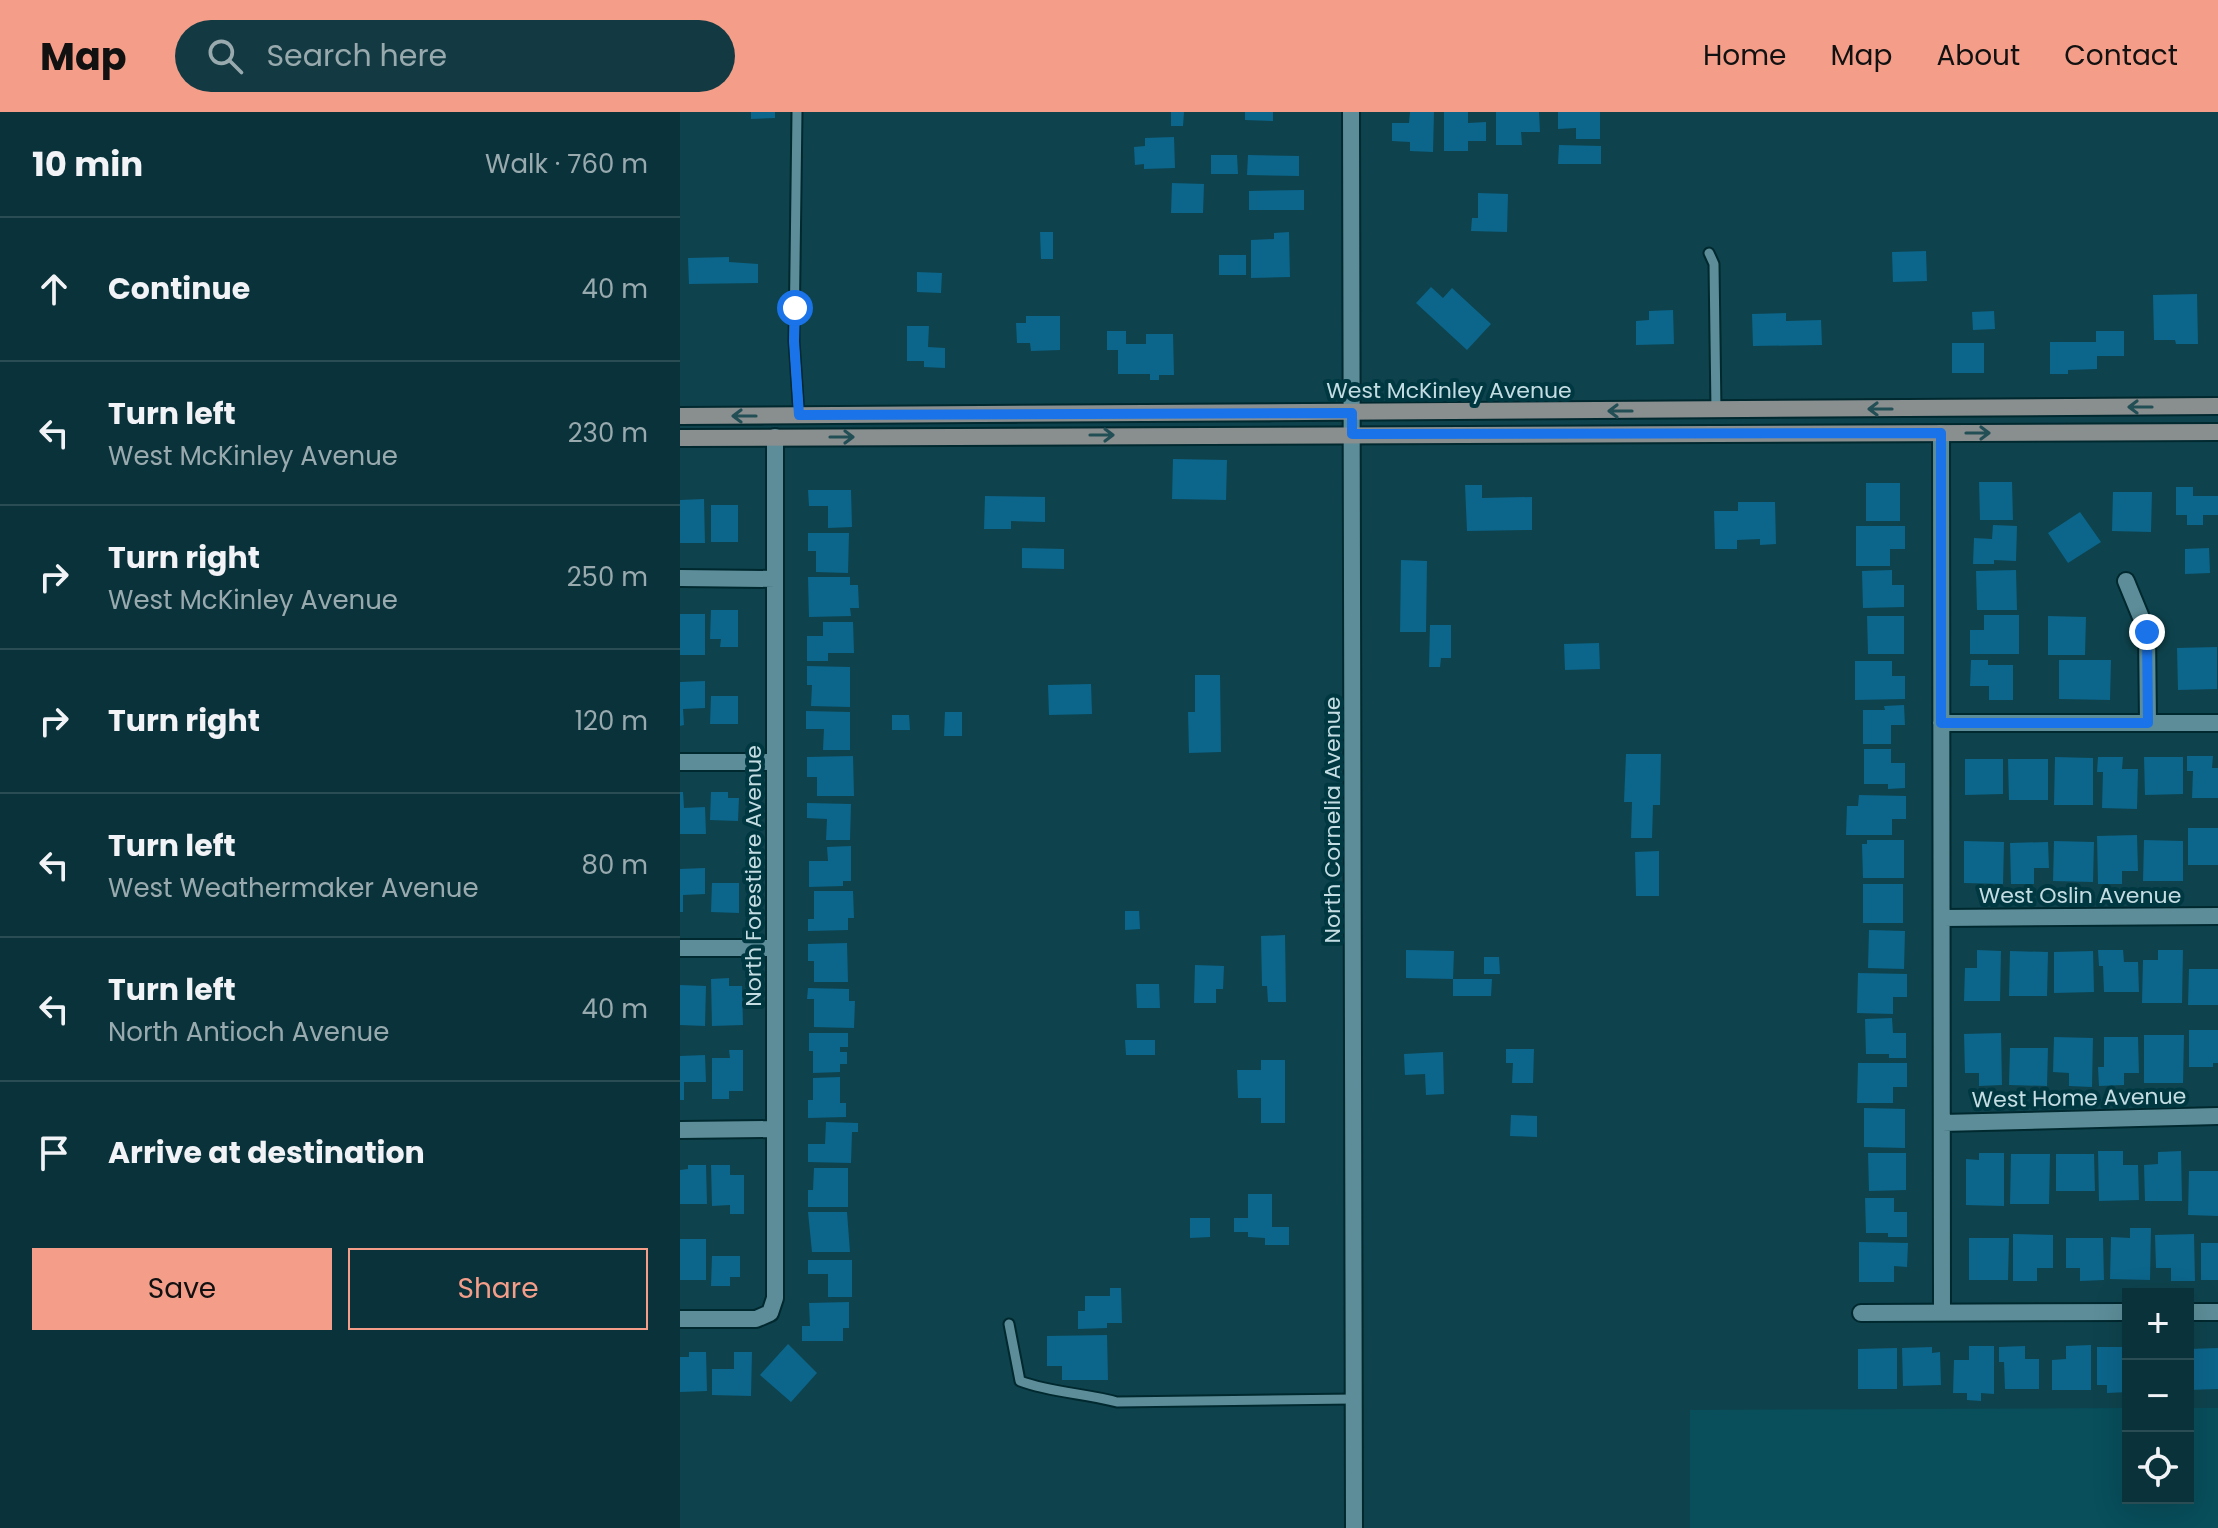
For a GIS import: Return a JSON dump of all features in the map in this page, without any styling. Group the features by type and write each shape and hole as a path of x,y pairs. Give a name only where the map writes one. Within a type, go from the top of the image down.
{"main road":[{"name":"West McKinley Avenue","path":"680,416 2218,406"},
{"name":"West McKinley Avenue","path":"680,438 2218,432"}],"street":[{"name":"North Cornelia Avenue","path":"1351,112 1354,1528"},
{"path":"1941,433 1942,1312"},
{"name":"North Forestiere Avenue","path":"680,1319 756,1319 770,1313 775,1298 775,437"},
{"path":"680,578 775,579"},
{"path":"2126,581 2147,632 2148,723"},
{"path":"1941,723 2218,723"},
{"path":"680,762 775,762"},
{"name":"West Oslin Avenue","path":"1942,918 2218,916"},
{"path":"680,948 775,948"},
{"name":"West Home Avenue","path":"1942,1123 2218,1116"},
{"path":"680,1130 775,1129"},
{"path":"1861,1313 2122,1312"},
{"path":"2194,1312 2218,1312"}],"lane":[{"path":"797,112 794,341 799,415"},
{"path":"1709,253 1714,264 1716,411"},
{"path":"1009,1324 1020,1381 1045,1390 1091,1395 1117,1402 1354,1399"}],"shaded area":[{"path":"2122,1408 2122,1504 2194,1504 2194,1408 2218,1408 2218,1528 1690,1528 1690,1410"}],"building":[{"path":"751,112 775,112 775,118 751,119"},
{"path":"1171,112 1184,112 1183,126 1171,126"},
{"path":"1245,112 1273,112 1273,121 1245,120"},
{"path":"1410,112 1434,112 1433,152 1410,151 1410,142 1392,141 1392,123 1409,123"},
{"path":"1444,112 1468,112 1468,123 1486,122 1486,141 1468,141 1468,151 1444,151"},
{"path":"1496,112 1539,112 1540,132 1521,132 1522,145 1496,145"},
{"path":"1558,112 1600,112 1600,139 1576,139 1576,128 1558,129"},
{"path":"1174,137 1175,168 1144,169 1144,164 1135,165 1134,147 1145,146 1145,138"},
{"path":"1559,145 1601,146 1601,164 1558,164"},
{"path":"1211,155 1237,155 1238,174 1211,174"},
{"path":"1248,155 1299,156 1299,176 1247,175"},
{"path":"1172,183 1204,184 1203,213 1171,213"},
{"path":"1304,190 1304,210 1249,210 1249,191"},
{"path":"1478,193 1508,194 1507,232 1471,231 1472,218 1478,218"},
{"path":"1040,232 1053,232 1053,259 1041,259"},
{"path":"1289,232 1290,277 1251,278 1251,240 1274,239 1274,233"},
{"path":"1926,251 1927,281 1893,282 1892,252"},
{"path":"1219,255 1246,255 1246,275 1219,275"},
{"path":"729,257 729,262 758,264 758,283 689,284 688,258"},
{"path":"917,272 942,273 941,293 917,292"},
{"path":"1431,287 1443,298 1452,288 1491,324 1467,350 1416,303"},
{"path":"2197,294 2198,344 2154,340 2153,295"},
{"path":"1673,310 1674,344 1636,345 1636,321 1649,320 1649,311"},
{"path":"1994,311 1995,329 1973,330 1972,312"},
{"path":"1786,313 1786,321 1821,320 1822,345 1753,346 1752,314"},
{"path":"1026,316 1060,316 1060,350 1031,351 1030,343 1017,343 1016,323 1026,323"},
{"path":"907,326 929,326 928,347 945,348 945,368 924,367 924,361 907,361"},
{"path":"1107,331 1126,331 1126,344 1146,344 1146,334 1173,334 1174,375 1159,375 1159,380 1150,380 1150,374 1118,374 1118,350 1107,350"},
{"path":"2096,331 2124,331 2124,356 2097,356 2097,369 2050,374 2050,342 2096,342"},
{"path":"1952,343 1984,343 1984,373 1952,373"},
{"path":"1173,459 1227,460 1226,500 1172,499"},
{"path":"1979,482 2012,482 2013,520 1980,520"},
{"path":"1866,483 1900,483 1900,521 1866,521"},
{"path":"1465,485 1482,485 1482,498 1532,497 1532,530 1467,531"},
{"path":"2176,487 2193,487 2193,496 2218,496 2218,515 2203,515 2203,525 2187,525 2187,515 2176,515"},
{"path":"808,490 851,490 852,527 828,528 828,506 809,506"},
{"path":"2113,492 2152,492 2151,532 2112,531"},
{"path":"985,496 1045,497 1045,522 1011,521 1011,529 984,529"},
{"path":"704,499 705,543 680,543 680,500"},
{"path":"1738,502 1775,502 1776,544 1760,545 1760,539 1737,540 1737,549 1715,549 1714,511 1738,511"},
{"path":"711,505 738,505 738,542 711,542"},
{"path":"2080,512 2101,542 2068,563 2048,533"},
{"path":"1993,525 2017,526 2016,561 1994,560 1994,564 1973,564 1974,538 1992,539"},
{"path":"1856,526 1905,526 1905,549 1890,549 1890,566 1856,566"},
{"path":"808,533 849,533 848,573 816,572 816,551 808,551"},
{"path":"1022,548 1064,549 1064,569 1022,568"},
{"path":"2209,548 2210,573 2185,574 2185,549"},
{"path":"1401,560 1427,561 1426,632 1400,632"},
{"path":"1892,570 1892,585 1904,585 1904,607 1863,608 1862,571"},
{"path":"2016,570 2017,610 1977,610 1976,571"},
{"path":"808,577 850,577 850,585 858,585 859,608 850,608 851,616 809,617"},
{"path":"711,610 738,610 738,647 720,647 721,639 710,639"},
{"path":"680,614 705,614 705,655 680,655"},
{"path":"1984,615 2019,615 2019,654 1970,654 1970,630 1984,630"},
{"path":"1867,616 1904,616 1904,654 1868,654"},
{"path":"2048,616 2086,617 2085,655 2048,655"},
{"path":"823,622 853,622 854,653 828,653 828,661 807,661 807,636 823,636"},
{"path":"1430,625 1451,625 1451,658 1441,658 1440,667 1429,667"},
{"path":"1599,643 1600,669 1565,670 1564,644"},
{"path":"2217,647 2217,689 2178,690 2177,648"},
{"path":"1971,660 1988,660 1988,665 2013,665 2013,700 1989,700 1989,686 1970,686"},
{"path":"2059,660 2111,660 2110,700 2059,699"},
{"path":"1855,661 1892,661 1892,676 1905,676 1905,699 1855,700"},
{"path":"807,666 850,667 850,707 811,706 812,685 807,685"},
{"path":"1195,675 1220,675 1221,752 1189,753 1188,712 1195,712"},
{"path":"705,681 705,708 683,709 684,725 680,726 680,682"},
{"path":"1091,684 1092,714 1049,715 1048,685"},
{"path":"711,696 738,696 738,724 710,724"},
{"path":"1904,705 1905,725 1891,725 1891,744 1863,744 1863,710 1885,710 1884,706"},
{"path":"806,711 850,712 850,750 823,750 824,729 806,729"},
{"path":"945,712 962,712 962,736 944,736"},
{"path":"892,715 909,715 910,730 892,730"},
{"path":"1864,749 1891,749 1891,763 1905,763 1905,788 1888,789 1888,784 1864,784"},
{"path":"1626,754 1661,754 1660,805 1653,805 1652,838 1631,838 1632,802 1624,802"},
{"path":"853,756 854,796 817,796 817,777 807,777 807,757"},
{"path":"2187,756 2213,756 2212,768 2218,768 2218,798 2192,798 2193,771 2187,771"},
{"path":"2055,757 2093,758 2093,805 2054,805"},
{"path":"2098,757 2123,757 2122,769 2138,769 2137,809 2102,808 2103,772 2097,772"},
{"path":"2144,757 2183,757 2183,794 2145,795"},
{"path":"1965,759 2003,759 2003,794 1965,795"},
{"path":"2008,759 2048,759 2048,800 2009,800"},
{"path":"680,792 683,792 684,808 705,807 706,834 680,834"},
{"path":"711,792 728,792 728,798 739,798 738,821 710,820"},
{"path":"1859,795 1906,796 1906,819 1892,819 1892,835 1846,835 1847,806 1858,806"},
{"path":"807,803 851,804 850,840 826,840 827,819 807,818"},
{"path":"2188,828 2218,828 2218,865 2188,865"},
{"path":"2137,835 2138,871 2122,871 2122,884 2098,884 2097,836"},
{"path":"1867,840 1904,840 1904,878 1863,878 1862,844 1867,844"},
{"path":"2144,840 2183,841 2183,881 2143,881"},
{"path":"1964,841 2004,842 2003,884 1964,883"},
{"path":"2054,841 2094,842 2093,882 2053,881"},
{"path":"2048,842 2049,868 2034,868 2034,884 2011,884 2010,843"},
{"path":"851,846 851,881 843,881 843,886 809,887 809,861 828,861 827,847"},
{"path":"1659,851 1659,896 1636,896 1635,852"},
{"path":"705,868 705,894 683,895 683,912 680,912 680,869"},
{"path":"712,883 739,883 739,913 711,912"},
{"path":"1863,884 1903,884 1903,923 1863,923"},
{"path":"814,891 853,891 854,918 848,918 848,930 808,931 808,919 814,919"},
{"path":"1125,911 1139,911 1140,929 1125,930"},
{"path":"1869,930 1905,931 1904,969 1868,968"},
{"path":"1285,935 1286,1002 1268,1002 1267,986 1262,986 1261,936"},
{"path":"847,943 848,982 814,982 814,961 808,961 808,944"},
{"path":"1406,950 1454,951 1453,979 1406,978"},
{"path":"1977,950 2001,951 2000,1001 1964,1001 1965,968 1977,968"},
{"path":"2098,950 2123,950 2124,962 2138,962 2139,992 2104,992 2103,966 2099,966"},
{"path":"2158,950 2183,950 2182,1003 2142,1003 2143,960 2158,960"},
{"path":"2010,951 2048,952 2047,996 2009,996"},
{"path":"2093,951 2094,992 2054,993 2054,952"},
{"path":"1484,957 1499,957 1500,974 1484,974"},
{"path":"1195,965 1224,966 1223,989 1216,989 1216,1003 1194,1003"},
{"path":"2189,969 2218,969 2218,1005 2188,1005"},
{"path":"1858,973 1907,974 1907,997 1893,997 1893,1014 1857,1013"},
{"path":"729,978 729,986 742,986 743,1025 712,1026 711,979"},
{"path":"1453,979 1492,979 1491,996 1453,996"},
{"path":"1136,984 1159,984 1160,1008 1137,1008"},
{"path":"680,985 706,986 705,1026 680,1025"},
{"path":"808,988 849,989 849,1001 855,1001 854,1028 814,1027 814,999 807,999"},
{"path":"1892,1018 1893,1033 1906,1033 1906,1058 1866,1054 1865,1019"},
{"path":"2189,1030 2218,1030 2218,1063 2213,1063 2213,1067 2189,1067"},
{"path":"809,1033 848,1033 848,1047 840,1047 840,1052 847,1052 847,1064 840,1064 840,1072 813,1073"},
{"path":"2001,1033 2002,1085 1979,1086 1979,1073 1965,1073 1964,1034"},
{"path":"2144,1035 2184,1035 2183,1083 2144,1083"},
{"path":"2054,1037 2093,1038 2092,1087 2069,1086 2069,1073 2053,1072"},
{"path":"2104,1037 2138,1037 2139,1073 2124,1073 2124,1085 2099,1086 2098,1067 2104,1067"},
{"path":"1125,1040 1155,1040 1155,1055 1126,1055"},
{"path":"2010,1048 2048,1048 2047,1086 2009,1085"},
{"path":"1506,1049 1534,1049 1533,1083 1512,1083 1513,1063 1506,1063"},
{"path":"729,1050 743,1050 743,1091 729,1091 729,1099 712,1099 712,1058 730,1058"},
{"path":"1443,1052 1444,1094 1426,1095 1425,1074 1405,1075 1404,1054"},
{"path":"705,1055 706,1082 684,1082 684,1100 680,1100 680,1056"},
{"path":"1261,1060 1285,1060 1285,1123 1261,1123 1261,1098 1238,1098 1237,1070 1261,1070"},
{"path":"1858,1063 1907,1063 1907,1087 1893,1087 1893,1103 1857,1103"},
{"path":"840,1077 840,1103 846,1103 846,1117 808,1118 808,1100 813,1100 813,1078"},
{"path":"1864,1108 1905,1109 1905,1148 1864,1147"},
{"path":"1511,1115 1537,1116 1537,1137 1510,1136"},
{"path":"826,1122 858,1123 858,1132 852,1132 851,1163 808,1162 808,1144 825,1144"},
{"path":"2098,1151 2123,1151 2123,1165 2138,1165 2139,1200 2099,1201"},
{"path":"2181,1151 2182,1201 2145,1201 2144,1165 2158,1164 2158,1152"},
{"path":"1868,1153 1906,1153 1906,1190 1869,1191"},
{"path":"1979,1153 2004,1153 2004,1206 1966,1205 1966,1159 1979,1160"},
{"path":"2011,1154 2050,1154 2049,1204 2010,1204"},
{"path":"2056,1154 2094,1154 2095,1191 2056,1191"},
{"path":"688,1165 706,1165 707,1204 680,1204 680,1170 688,1169"},
{"path":"711,1165 730,1165 730,1175 744,1175 744,1214 730,1214 730,1205 712,1206"},
{"path":"814,1168 848,1168 848,1207 808,1207 808,1190 813,1190"},
{"path":"2189,1171 2218,1171 2218,1216 2188,1215"},
{"path":"1248,1194 1272,1194 1272,1227 1289,1227 1289,1245 1265,1245 1265,1238 1248,1237 1248,1232 1234,1232 1234,1218 1248,1218"},
{"path":"1865,1198 1894,1198 1894,1212 1907,1212 1907,1237 1866,1233"},
{"path":"808,1212 847,1212 850,1252 812,1252"},
{"path":"1190,1218 1210,1218 1210,1237 1190,1238"},
{"path":"2130,1228 2151,1228 2150,1280 2110,1279 2111,1237 2130,1238"},
{"path":"2013,1234 2053,1235 2053,1268 2037,1268 2037,1281 2013,1281"},
{"path":"2194,1234 2195,1281 2171,1281 2171,1268 2156,1268 2155,1235"},
{"path":"1969,1238 2009,1238 2008,1280 1969,1280"},
{"path":"2066,1238 2103,1238 2104,1280 2080,1281 2080,1268 2066,1268"},
{"path":"680,1239 706,1239 706,1280 680,1280"},
{"path":"1859,1242 1908,1243 1907,1267 1894,1266 1894,1282 1859,1282"},
{"path":"2201,1243 2218,1243 2218,1280 2201,1280"},
{"path":"712,1256 740,1256 740,1277 730,1277 730,1286 711,1286"},
{"path":"808,1260 852,1260 852,1297 828,1297 828,1274 808,1274"},
{"path":"1110,1288 1121,1288 1122,1323 1107,1323 1107,1328 1078,1329 1078,1311 1085,1311 1085,1296 1110,1296"},
{"path":"849,1302 849,1328 843,1328 843,1341 802,1341 802,1326 810,1326 809,1303"},
{"path":"1107,1335 1108,1380 1062,1380 1062,1366 1047,1366 1047,1336"},
{"path":"788,1344 817,1373 791,1402 760,1375"},
{"path":"2091,1345 2091,1390 2052,1390 2052,1360 2066,1359 2066,1346"},
{"path":"1969,1346 1994,1346 1994,1394 1981,1393 1981,1401 1967,1400 1967,1393 1953,1393 1954,1360 1969,1360"},
{"path":"2025,1346 2025,1359 2039,1359 2039,1389 2005,1389 2004,1362 1999,1362 1999,1347"},
{"path":"1932,1347 1932,1353 1940,1352 1941,1385 1903,1386 1902,1348"},
{"path":"2097,1347 2122,1347 2122,1392 2107,1393 2107,1385 2097,1385"},
{"path":"1897,1348 1897,1389 1858,1389 1858,1349"},
{"path":"2218,1348 2218,1389 2194,1390 2194,1349"},
{"path":"689,1352 706,1352 707,1391 680,1392 680,1357 689,1357"},
{"path":"734,1352 752,1352 751,1396 712,1395 712,1369 734,1369"}],"route":[{"path":"795,308 799,415 1352,413 1352,434 1941,433 1941,723 2148,723 2147,632"}]}
